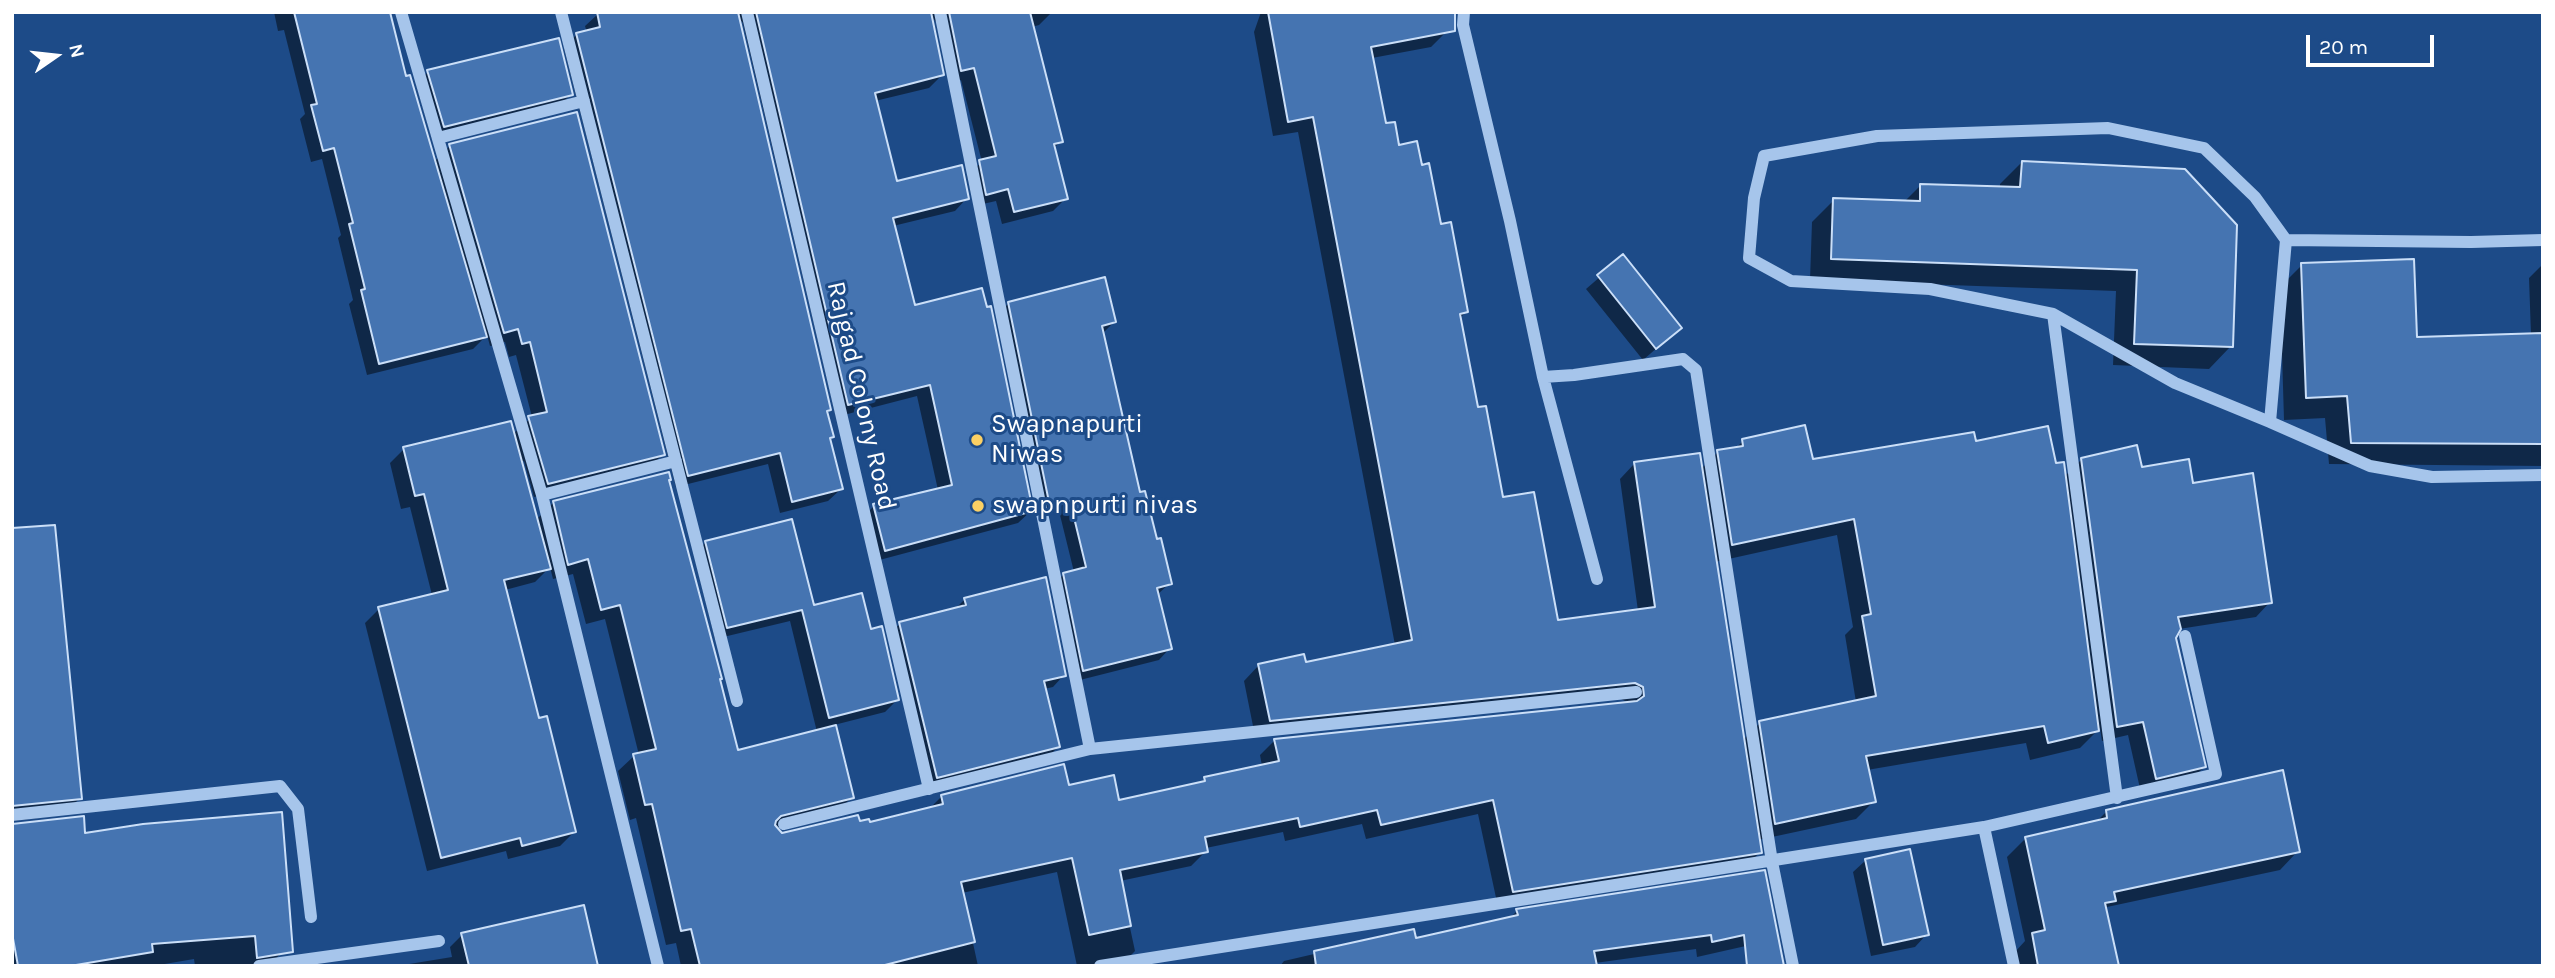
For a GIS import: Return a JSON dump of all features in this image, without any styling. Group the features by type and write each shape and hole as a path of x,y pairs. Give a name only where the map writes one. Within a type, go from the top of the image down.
{"street":[{"path":"401,12 542,495 658,966"},
{"path":"561,12 737,701"},
{"name":"Rajgad Colony Road","path":"747,12 929,789"},
{"path":"940,12 1090,749"},
{"path":"1464,12 1462,24 1510,221 1543,377 1597,579"},
{"path":"438,138 584,101"},
{"path":"2270,422 2286,240 2255,197 2204,148 2108,128 1877,135 1764,156 1754,198 1749,258 1791,281 1930,289 2053,314 2175,383 2370,466 2432,477 2543,475"},
{"path":"2286,240 2543,240"},
{"path":"2053,314 2117,798"},
{"path":"1543,377 1683,359 1696,370 1772,862 1793,966"},
{"path":"542,495 676,461"},
{"path":"1100,966 1984,827 2216,774 2185,636"},
{"path":"784,824 1090,749 1636,692"},
{"path":"12,815 281,786 299,809 311,917"},
{"path":"1984,827 2014,966"},
{"path":"259,966 439,941"}],"building":[{"path":"294,12 390,12 406,76 410,75 487,337 379,364 361,290 365,289 349,224 353,223 334,148 323,151 311,105 317,104"},
{"path":"597,12 738,12 831,410 827,411 834,437 830,438 843,489 792,502 780,453 688,476 576,33 600,27"},
{"path":"756,12 931,12 944,75 875,93 897,181 962,165 969,199 893,218 915,305 982,288 987,307 991,306 1033,511 885,551 873,504 952,485 930,385 848,405"},
{"path":"949,12 1030,12 1063,142 1054,144 1068,199 1014,212 1008,189 986,195 979,160 996,156 974,68 961,71"},
{"path":"1268,12 1455,12 1455,31 1371,47 1386,123 1395,122 1399,145 1417,141 1422,165 1429,163 1441,224 1451,222 1468,312 1460,314 1478,407 1486,406 1503,497 1534,492 1558,620 1655,607 1634,462 1700,453 1762,853 1513,892 1493,800 1381,825 1377,810 1300,827 1298,818 1205,837 1208,852 1120,870 1131,926 1089,935 1072,858 961,882 975,942 881,966 700,966 691,929 681,931 652,804 645,805 633,754 656,749 620,605 601,610 588,559 568,565 553,501 669,472 738,750 836,725 854,798 781,816 775,825 782,833 858,815 860,821 869,819 870,822 943,804 941,795 1064,764 1069,785 1114,775 1119,800 1205,781 1204,777 1279,761 1274,739 1637,701 1644,696 1643,687 1635,683 1270,721 1258,664 1304,654 1306,662 1412,640 1313,117 1288,122"},
{"path":"559,38 573,95 444,127 427,70"},
{"path":"577,112 665,455 548,484 528,416 547,412 530,342 522,344 518,329 504,333 449,144"},
{"path":"2022,161 2185,169 2237,225 2233,347 2134,344 2137,270 1831,259 1833,198 1920,201 1920,184 2020,187"},
{"path":"1623,254 1682,328 1656,349 1597,275"},
{"path":"2414,259 2417,337 2543,333 2543,444 2351,443 2347,396 2306,398 2301,263"},
{"path":"1105,277 1116,322 1102,326 1140,492 1145,491 1157,539 1161,538 1172,584 1157,588 1172,649 1083,671 1063,573 1086,567 1070,501 1050,507 1008,302"},
{"path":"511,421 551,569 504,580 539,718 547,716 576,832 522,846 520,838 441,858 378,607 448,590 424,494 415,496 403,447"},
{"path":"1805,425 1813,459 1974,432 1976,441 2048,426 2056,463 2064,462 2099,731 2048,743 2044,726 1866,756 1876,802 1775,824 1759,721 1876,696 1862,616 1871,614 1854,519 1732,545 1717,450 1743,446 1742,439"},
{"path":"2137,445 2142,467 2189,459 2193,483 2253,473 2272,603 2178,617 2181,629 2176,638 2206,767 2156,779 2143,722 2117,727 2081,458"},
{"path":"792,519 814,605 862,593 871,629 882,626 899,700 829,718 802,610 727,628 705,541"},
{"path":"55,525 82,799 12,806 12,528"},
{"path":"1046,577 1066,676 1044,681 1060,747 937,778 899,622 966,605 964,598"},
{"path":"2283,770 2300,852 2114,892 2116,901 2105,903 2119,966 2038,966 2032,933 2045,930 2025,837 2107,818 2106,810"},
{"path":"282,812 293,952 257,958 255,936 152,944 153,952 70,966 18,966 12,933 12,824 84,816 85,833 143,824"},
{"path":"1910,849 1929,935 1883,945 1865,859"},
{"path":"1765,870 1784,966 1747,966 1744,935 1712,942 1711,935 1594,951 1597,966 1316,966 1314,951 1414,929 1416,938 1518,915 1516,909"},
{"path":"584,905 598,966 469,966 461,933"}],"place":[{"name":"Swapnapurti Niwas","path":"977,440"},
{"name":"swapnpurti nivas","path":"978,506"}]}
